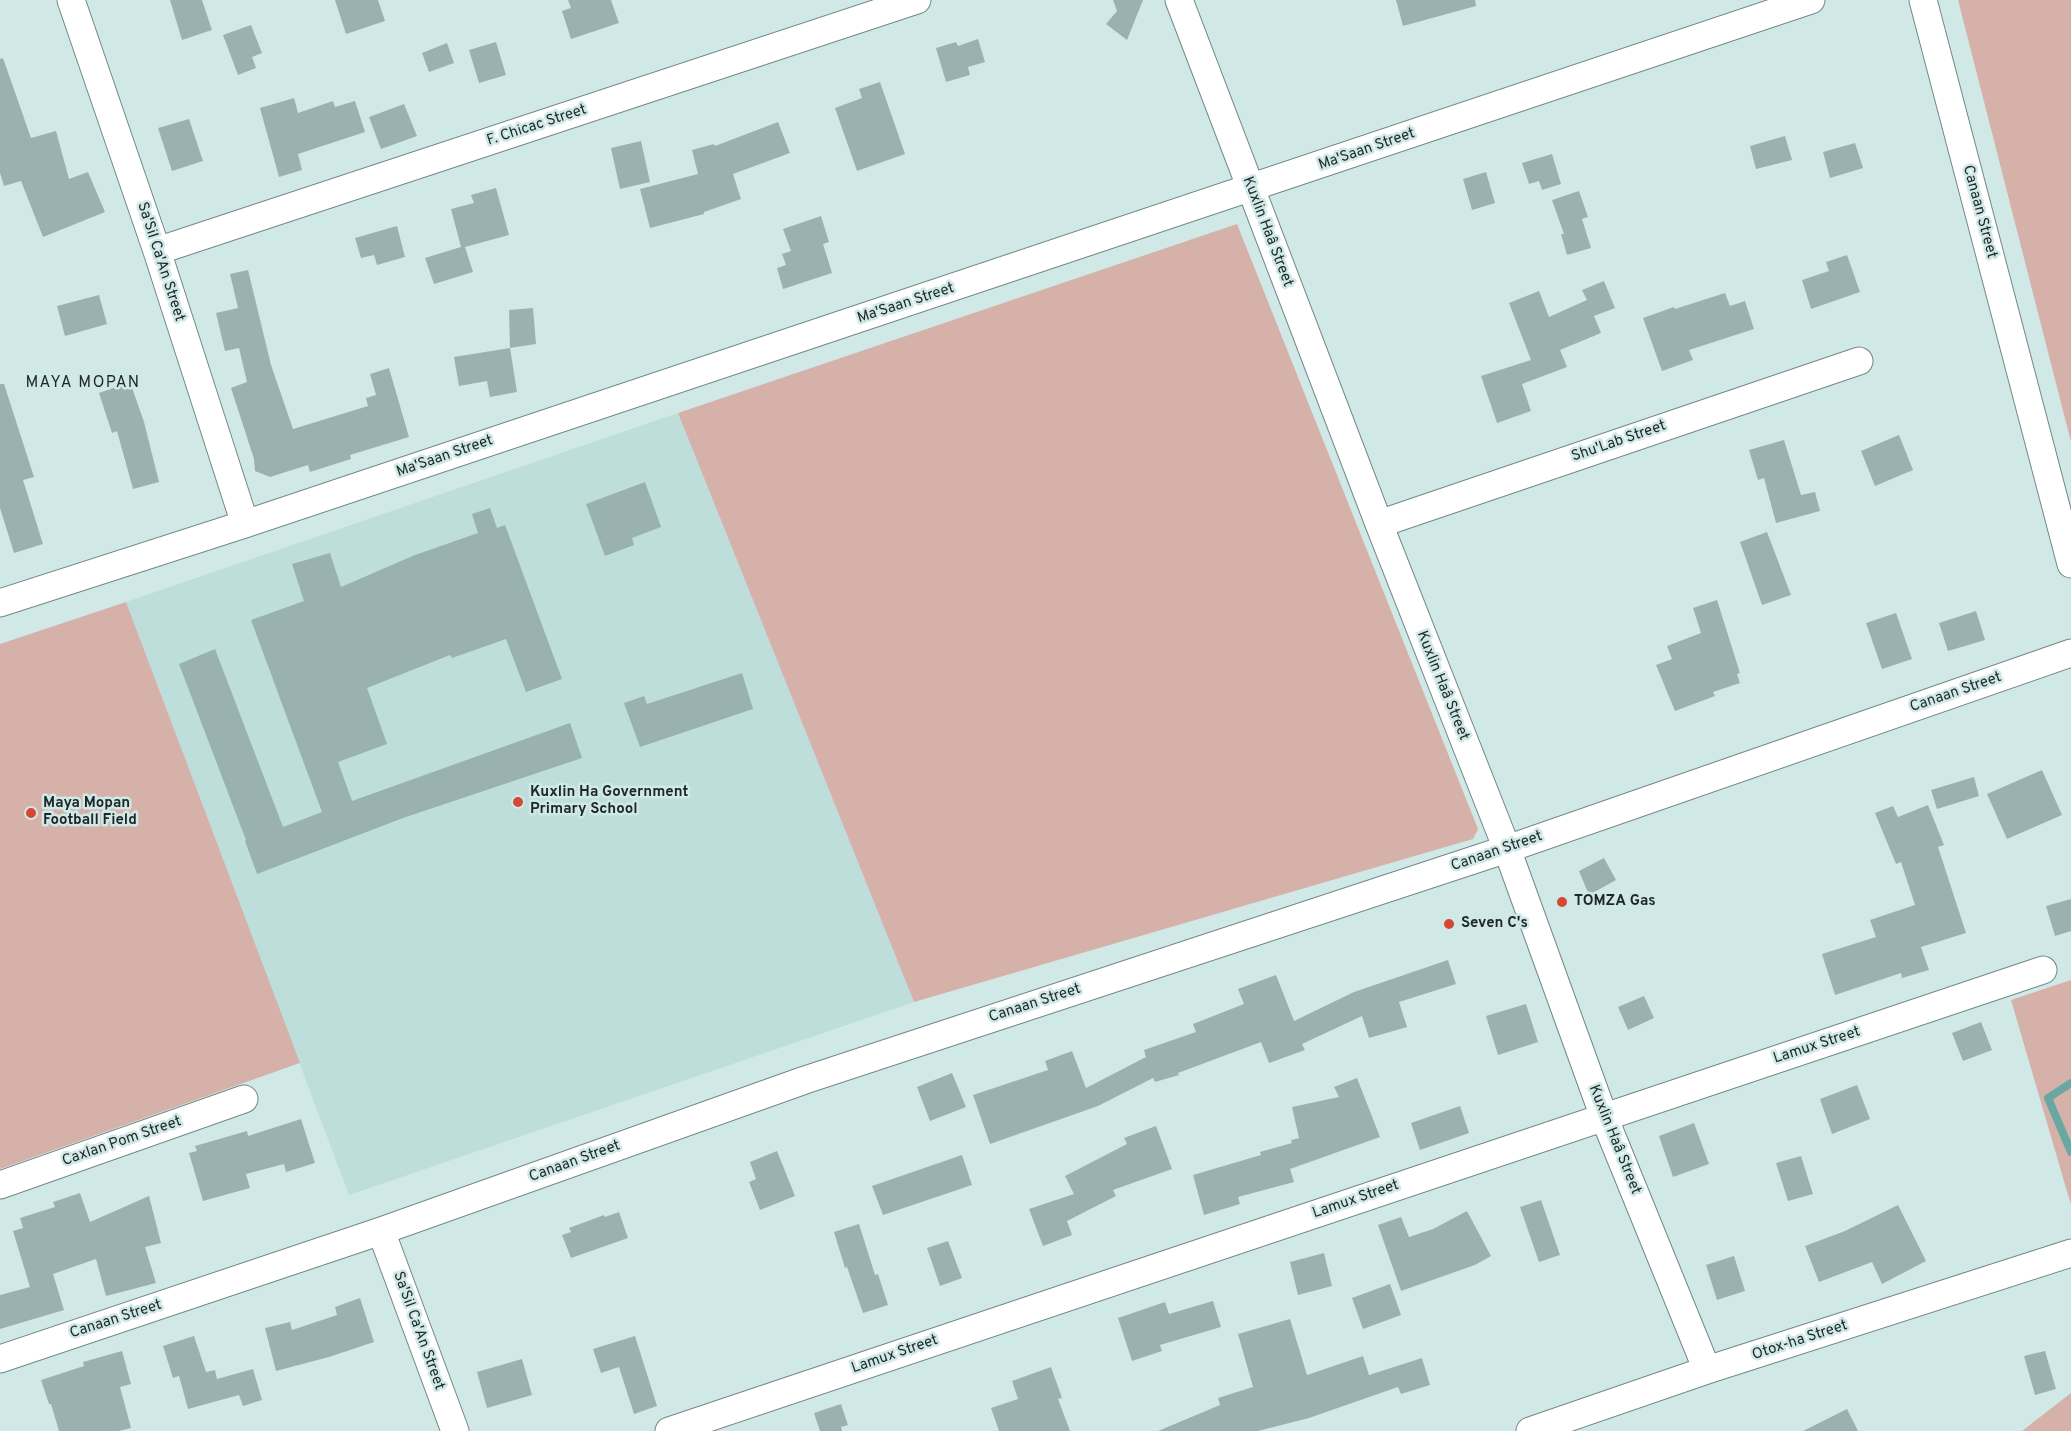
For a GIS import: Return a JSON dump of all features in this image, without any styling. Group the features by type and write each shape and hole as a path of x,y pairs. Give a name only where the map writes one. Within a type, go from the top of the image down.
{"street":[{"name":"Sa'Sil Ca'An Street","path":"71,0 157,251 244,524"},
{"name":"F. Chicac Street","path":"157,251 917,0"},
{"name":"Kuxlin Haâ Street","path":"1179,0 1379,524 1507,849 1604,1117 1707,1370"},
{"name":"Ma'Saan Street","path":"0,603 244,524 1811,0"},
{"name":"Canaan Street","path":"1923,0 2071,564"},
{"name":"Shu'Lab Street","path":"1379,524 1859,361"},
{"name":"Canaan Street","path":"0,1359 381,1231 805,1080 1507,849 2071,653"},
{"name":"Lamux Street","path":"669,1431 2043,970"},
{"name":"Caxlan Pom Street","path":"0,1185 244,1099"},
{"name":"Sa'Sil Ca'An Street","path":"381,1231 455,1431"},
{"name":"Otox-ha Street","path":"1530,1431 1707,1370 2071,1253"}],"shaded area":[{"path":"1958,0 2071,0 2071,442"},
{"path":"1237,224 1478,829 1473,839 914,1002 678,413"},
{"name":"Kuxlin Ha Government Primary School","path":"678,413 914,1002 349,1195 126,602"},
{"path":"126,602 300,1063 0,1169 0,644"},
{"path":"2071,980 2071,1205 2011,1000"},
{"path":"2071,1393 2071,1431 2022,1431"}],"building":[{"path":"170,0 202,0 212,30 182,40"},
{"path":"335,0 378,0 385,21 346,34"},
{"path":"568,0 611,0 619,23 571,39 562,11 571,8"},
{"path":"1113,0 1143,0 1127,40 1106,24 1117,11"},
{"path":"1396,0 1475,0 1476,6 1403,26"},
{"path":"251,25 262,53 252,57 256,68 238,75 223,35"},
{"path":"978,39 985,62 968,67 970,75 946,82 936,48 956,42 958,46"},
{"path":"496,42 506,75 479,83 469,50"},
{"path":"447,43 454,63 429,72 422,53"},
{"path":"3,58 31,138 56,131 69,179 88,172 105,212 43,237 21,181 4,186 0,173 0,59"},
{"path":"880,82 905,154 857,171 835,108 862,98 859,89"},
{"path":"294,98 298,113 333,101 335,107 355,101 365,132 298,154 302,170 279,177 260,108"},
{"path":"404,104 417,136 381,149 369,117"},
{"path":"189,119 203,161 172,171 158,128"},
{"path":"778,122 790,153 733,174 741,199 704,212 704,214 650,228 640,189 698,174 692,150 714,144 715,146"},
{"path":"1785,136 1792,160 1756,169 1750,146"},
{"path":"641,141 650,182 620,189 611,148"},
{"path":"1855,143 1863,168 1830,178 1823,152"},
{"path":"1552,154 1561,184 1542,190 1539,181 1529,184 1522,163"},
{"path":"1486,172 1495,203 1472,210 1463,179"},
{"path":"496,188 509,235 465,247 473,272 434,284 425,258 461,247 451,209 474,203 471,195"},
{"path":"1579,191 1588,217 1582,219 1591,248 1567,255 1561,234 1564,234 1552,200"},
{"path":"821,216 829,242 823,244 832,273 783,289 777,268 786,265 782,254 791,251 783,229"},
{"path":"397,226 405,257 377,265 374,255 361,258 355,238"},
{"path":"1847,255 1860,292 1811,309 1802,280 1829,271 1826,262"},
{"path":"248,270 271,365 293,429 368,406 366,398 376,395 370,374 389,368 409,437 350,455 351,459 310,472 308,465 270,477 255,471 254,459 231,388 247,382 239,348 225,351 216,313 238,308 230,274"},
{"path":"1604,281 1615,308 1594,316 1601,333 1560,350 1567,367 1522,384 1531,411 1497,423 1481,376 1531,360 1509,303 1539,291 1549,317 1587,300 1582,290"},
{"path":"1725,293 1730,306 1745,301 1754,329 1689,350 1693,360 1662,371 1643,318"},
{"path":"99,295 107,324 65,336 57,306"},
{"path":"533,308 536,344 510,348 509,310"},
{"path":"510,348 517,392 490,397 487,381 459,386 454,357"},
{"path":"130,382 144,422 159,482 133,489 117,431 112,433 99,393"},
{"path":"0,384 4,384 34,477 23,480 43,544 14,553 0,508"},
{"path":"1899,435 1913,470 1875,486 1861,451"},
{"path":"1784,440 1801,495 1815,492 1820,511 1776,523 1764,478 1758,480 1749,450"},
{"path":"645,482 661,527 632,538 634,545 605,556 586,504"},
{"path":"490,508 497,528 505,525 562,679 526,692 506,639 452,658 450,655 367,688 387,744 338,762 352,801 570,723 582,758 403,818 257,874 179,664 215,649 283,827 322,812 251,620 304,601 292,564 330,553 341,587 415,555 478,533 472,514"},
{"path":"1767,532 1791,595 1762,605 1740,542"},
{"path":"1717,600 1740,673 1737,674 1740,683 1713,692 1715,696 1675,711 1656,665 1672,659 1667,646 1701,633 1693,608"},
{"path":"1976,611 1985,640 1948,651 1939,623"},
{"path":"1896,613 1912,659 1882,669 1866,623"},
{"path":"742,673 753,709 640,747 624,703 644,696 647,704"},
{"path":"2042,770 2062,815 2007,839 1987,794"},
{"path":"1974,777 1979,796 1937,809 1931,790"},
{"path":"1928,805 1944,845 1938,847 1966,933 1921,947 1929,970 1902,978 1901,973 1835,995 1822,954 1876,937 1870,920 1915,905 1901,862 1896,864 1875,813 1893,806 1898,817"},
{"path":"1604,858 1616,880 1589,895 1579,871"},
{"path":"2071,899 2071,931 2055,936 2046,906"},
{"path":"1448,960 1456,984 1399,1002 1407,1027 1369,1038 1362,1016 1302,1044 1305,1050 1269,1063 1261,1042 1178,1073 1179,1075 1155,1082 1153,1078 1098,1106 990,1144 973,1095 1048,1070 1045,1061 1072,1051 1086,1088 1146,1057 1144,1050 1196,1032 1193,1024 1244,1004 1238,989 1276,975 1294,1021 1354,992"},
{"path":"1644,996 1654,1018 1628,1030 1618,1007"},
{"path":"1526,1004 1538,1042 1498,1055 1486,1016"},
{"path":"1981,1022 1992,1050 1963,1061 1952,1033"},
{"path":"952,1073 966,1107 930,1121 917,1087"},
{"path":"1357,1078 1380,1137 1290,1169 1294,1182 1238,1197 1240,1204 1204,1215 1193,1175 1261,1155 1260,1152 1292,1143 1291,1140 1299,1138 1292,1107 1339,1097 1334,1087"},
{"path":"1857,1085 1870,1119 1832,1134 1820,1099"},
{"path":"1460,1106 1469,1133 1420,1150 1411,1123"},
{"path":"301,1119 315,1163 286,1172 284,1164 246,1174 250,1188 203,1201 189,1153 197,1151 195,1146 247,1131 248,1136"},
{"path":"1694,1123 1709,1164 1673,1177 1659,1136"},
{"path":"1156,1126 1172,1169 1113,1190 1116,1196 1067,1221 1072,1235 1043,1246 1029,1209 1074,1194 1065,1176 1127,1144 1124,1138"},
{"path":"777,1151 795,1196 760,1210 749,1182 756,1179 750,1162"},
{"path":"962,1155 972,1185 883,1215 872,1186"},
{"path":"1801,1156 1813,1194 1788,1201 1776,1163"},
{"path":"80,1193 90,1222 149,1196 161,1243 145,1247 156,1283 106,1296 96,1259 53,1274 64,1310 0,1329 0,1295 30,1287 13,1231 23,1228 20,1218 55,1207 53,1202"},
{"path":"1541,1200 1560,1255 1539,1262 1520,1207"},
{"path":"1898,1205 1926,1261 1882,1284 1872,1262 1819,1282 1805,1246 1845,1231"},
{"path":"1467,1211 1491,1256 1475,1265 1401,1291 1378,1225 1401,1217 1409,1237 1433,1229"},
{"path":"619,1212 628,1238 571,1258 562,1235 571,1232 569,1228"},
{"path":"859,1224 875,1275 878,1274 888,1305 863,1313 834,1232"},
{"path":"948,1241 962,1278 940,1286 927,1248"},
{"path":"1324,1253 1332,1286 1298,1295 1290,1262"},
{"path":"1734,1256 1745,1291 1717,1300 1706,1265"},
{"path":"1390,1284 1401,1315 1363,1329 1352,1298"},
{"path":"360,1298 374,1342 276,1371 265,1328 290,1322 292,1330 337,1315 335,1307"},
{"path":"1213,1301 1221,1327 1160,1345 1162,1351 1132,1361 1118,1318 1165,1302 1169,1314"},
{"path":"1290,1319 1307,1375 1363,1356 1369,1375 1422,1358 1430,1385 1401,1394 1398,1387 1309,1418 1258,1431 1158,1431 1220,1405 1218,1398 1253,1387 1238,1334"},
{"path":"194,1336 206,1372 215,1370 217,1379 253,1369 262,1400 243,1406 239,1395 188,1409 179,1376 173,1378 163,1346"},
{"path":"635,1336 657,1406 634,1414 619,1367 601,1373 593,1349"},
{"path":"122,1351 131,1384 120,1387 131,1428 119,1431 59,1431 41,1380 84,1366 83,1362"},
{"path":"2045,1351 2056,1389 2035,1395 2024,1356"},
{"path":"522,1359 532,1395 487,1408 477,1372"},
{"path":"1051,1367 1062,1398 1058,1399 1070,1431 999,1431 991,1408 1018,1399 1012,1381"},
{"path":"841,1404 848,1425 841,1427 842,1431 820,1431 814,1413"},
{"path":"1847,1409 1858,1431 1803,1431"}],"waterway":[{"path":"2071,1083 2048,1098 2071,1152"}],"place":[{"name":"Kuxlin Ha Government Primary School","path":"518,802"},
{"name":"Maya Mopan Football Field","path":"31,813"},
{"name":"TOMZA Gas","path":"1562,902"},
{"name":"Seven C's","path":"1449,924"}],"district":[{"name":"MAYA MOPAN","path":"83,384"}]}
